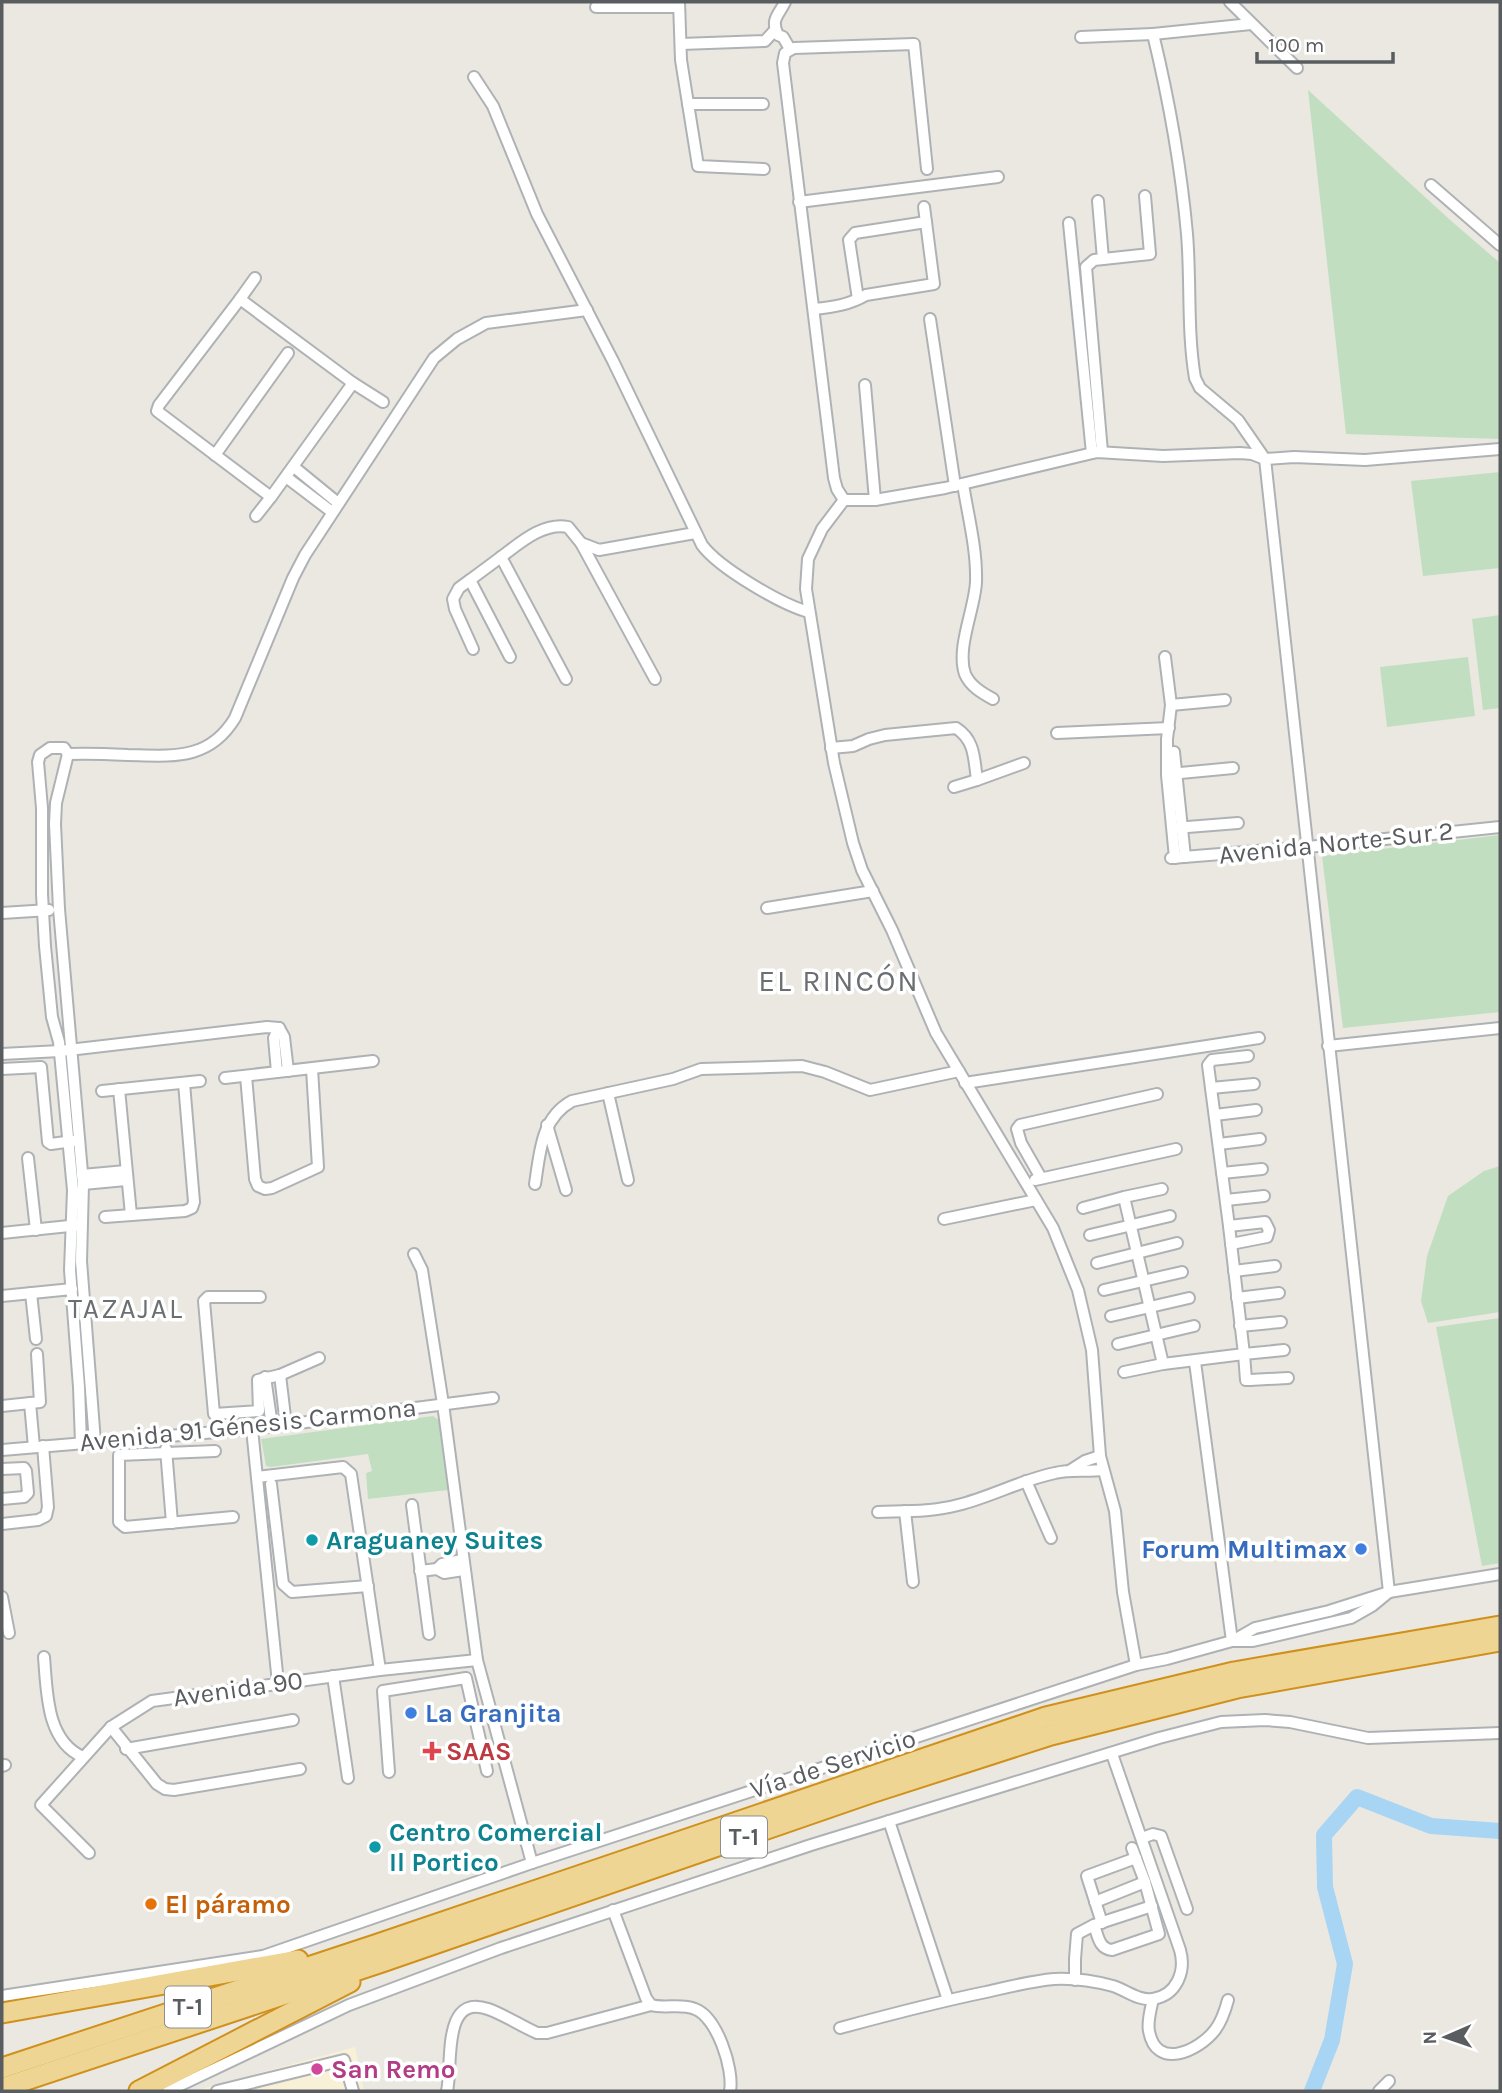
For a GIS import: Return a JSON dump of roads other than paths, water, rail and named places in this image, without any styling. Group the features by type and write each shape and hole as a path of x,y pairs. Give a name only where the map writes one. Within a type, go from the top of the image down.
{"highway":[{"path":"1462,1633 1500,1619"},
{"name":"T-1","path":"2,2088 1046,1717 1234,1672 1500,1626"},
{"name":"T-1","path":"2,2068 378,1954 1051,1735 1237,1688 1500,1641"},
{"path":"2,2013 154,1987 378,1954"},
{"path":"139,2091 331,1993 378,1954"}],"street":[{"path":"785,2 775,16 775,30 790,49"},
{"path":"1230,2 1297,68"},
{"path":"596,7 679,4 688,104 698,166 764,169"},
{"path":"1081,37 1153,34 1251,24"},
{"path":"765,41 775,30"},
{"path":"1153,34 1167,92 1180,172 1187,236 1195,378 1200,388 1238,420 1265,459 1328,1046 1363,1335 1389,1592 1329,1611 1255,1628 1232,1641 1195,1362"},
{"path":"681,44 765,41 783,58 835,483 844,500"},
{"path":"783,58 790,49 914,44 927,169"},
{"path":"474,77 493,106 537,214 587,310 695,533 717,559 782,602 810,612"},
{"path":"688,104 763,104"},
{"path":"799,202 998,177"},
{"path":"1431,185 1500,245"},
{"path":"1097,453 1086,267 1094,260 1151,260 1145,197"},
{"path":"1098,201 1104,259"},
{"path":"814,309 841,306 866,295 934,290 925,207"},
{"path":"858,299 849,240 851,235 926,222"},
{"path":"1069,223 1097,453"},
{"path":"255,278 157,411 271,496"},
{"path":"240,299 383,402"},
{"path":"68,754 175,756 199,750 220,737 235,718 293,578 335,508 431,361 457,339 486,323 587,310"},
{"path":"930,319 959,485 974,553 976,581 965,644 964,669 967,678 980,692 993,699"},
{"path":"215,455 288,353"},
{"path":"256,516 354,383"},
{"path":"865,385 875,500"},
{"path":"844,500 875,500 959,485 1097,453 1163,456 1240,453 1265,459 1294,457 1381,460 1500,449"},
{"path":"294,467 335,508"},
{"path":"286,477 335,508"},
{"path":"844,500 822,529 808,559 806,589 831,748 853,843 862,870 901,949 936,1033 1053,1228 1078,1290 1092,1350 1100,1457 1115,1511 1123,1592 1136,1665"},
{"path":"473,649 455,609 453,599 460,588 522,541 548,528 561,525 568,527 581,544 655,679"},
{"path":"581,544 602,550 695,533"},
{"path":"596,571 597,557 602,550"},
{"path":"501,557 566,678"},
{"path":"470,580 510,657"},
{"path":"1166,657 1173,739 1171,774 1176,828 1237,823"},
{"path":"1171,705 1225,700"},
{"path":"831,748 853,746 861,741 885,735 956,728 969,739 973,748 977,780"},
{"path":"1057,733 1170,728"},
{"path":"81,1443 70,1259 78,1225 83,1180 74,1141 52,1017 43,910 42,808 38,762 40,755 50,748 64,748 68,754 56,803 55,824 59,909 72,1048 74,1141 73,1190 78,1225 96,1442"},
{"path":"954,787 1024,762"},
{"path":"1171,774 1233,768"},
{"name":"Avenida Norte-Sur 2","path":"1176,828 1177,858 1500,827"},
{"path":"767,908 873,891"},
{"path":"2,913 59,909"},
{"path":"2,1054 60,1051 267,1027 279,1028 284,1037 282,1072"},
{"path":"1328,1046 1500,1028"},
{"path":"965,1083 1259,1038"},
{"path":"1248,1056 1208,1062 1211,1088 1247,1380 1287,1378"},
{"path":"225,1078 373,1061"},
{"path":"535,1184 547,1125 563,1106 572,1101 673,1079 701,1069 802,1066 870,1090 959,1072"},
{"path":"2,1069 41,1067 48,1142 74,1141"},
{"path":"246,1076 255,1179 258,1186 272,1188 318,1167 312,1069"},
{"path":"102,1091 201,1081"},
{"path":"105,1217 186,1211 192,1208 194,1202 184,1083"},
{"path":"1211,1088 1254,1084"},
{"path":"119,1089 131,1215"},
{"path":"608,1093 628,1180"},
{"path":"1041,1178 1021,1143 1017,1129 1020,1125 1157,1094"},
{"path":"1215,1115 1256,1111"},
{"path":"547,1125 566,1190"},
{"path":"1219,1144 1260,1139"},
{"path":"1026,1184 1041,1178 1176,1149"},
{"path":"28,1158 36,1230"},
{"path":"1222,1173 1262,1169"},
{"path":"83,1180 126,1175"},
{"path":"1083,1208 1162,1189"},
{"path":"1226,1200 1265,1196"},
{"path":"1124,1197 1163,1364"},
{"path":"944,1219 1035,1200"},
{"path":"1090,1235 1170,1216"},
{"path":"1229,1226 1265,1222 1269,1230 1267,1237 1231,1244"},
{"path":"2,1233 78,1225"},
{"path":"1097,1263 1177,1243"},
{"path":"414,1254 422,1270 443,1404 477,1660 532,1863"},
{"path":"1234,1270 1275,1266"},
{"path":"1104,1290 1182,1272"},
{"path":"2,1296 72,1289"},
{"path":"31,1293 36,1339"},
{"path":"1237,1298 1279,1293"},
{"path":"260,1297 208,1297 204,1301 214,1413 259,1411 258,1380 281,1375 318,1358"},
{"path":"1111,1317 1189,1298"},
{"path":"1240,1326 1282,1322"},
{"path":"1118,1344 1194,1326"},
{"path":"1124,1371 1284,1350"},
{"path":"2,1406 40,1402 37,1354"},
{"path":"281,1375 286,1424"},
{"path":"265,1377 272,1426"},
{"name":"Avenida 91 Génesis Carmona","path":"2,1450 252,1429 493,1398"},
{"path":"2,1524 38,1520 46,1516 48,1507 30,1403"},
{"path":"252,1429 278,1683"},
{"path":"166,1436 172,1523"},
{"path":"215,1451 118,1455 119,1522 121,1527 125,1527 233,1517"},
{"path":"878,1512 939,1510 1026,1481 1071,1470 1085,1461 1100,1457"},
{"path":"257,1477 343,1467 348,1469 354,1484 380,1670"},
{"path":"2,1469 24,1468 28,1493 24,1497 2,1499"},
{"path":"1071,1470 1103,1470"},
{"path":"1026,1481 1051,1538"},
{"path":"271,1484 283,1584 286,1589 292,1592 368,1586"},
{"path":"412,1505 429,1634"},
{"path":"905,1511 913,1582"},
{"path":"420,1571 437,1569 444,1573 463,1565"},
{"name":"Vía de Servicio","path":"2,1996 263,1956 532,1863 1136,1665 1232,1641 1253,1641 1351,1618 1389,1592 1500,1574"},
{"path":"2,1597 9,1633"},
{"path":"1327,1624 1329,1611"},
{"path":"44,1657 48,1703 55,1729 69,1751 83,1757"},
{"name":"Avenida 90","path":"89,1853 41,1805 111,1727 152,1701 380,1670 477,1660"},
{"path":"333,1676 348,1778"},
{"path":"389,1772 383,1691 466,1678 487,1771"},
{"path":"468,1687 483,1683"},
{"path":"126,1749 293,1720"},
{"path":"168,2091 349,2005 501,1948 985,1790 1159,1738 1221,1722 1265,1720 1290,1722 1368,1738 1500,1733"},
{"path":"111,1727 126,1749 157,1784 165,1789 174,1790 300,1769"},
{"path":"840,2028 948,2000 1029,1983 1089,1980 1116,1987 1137,1997 1153,1999 1164,1995 1177,1984 1184,1962 1112,1754"},
{"path":"889,1821 948,2000"},
{"path":"1142,1838 1153,1834 1161,1836 1187,1909"},
{"path":"1134,1853 1145,1882 1158,1934 1107,1950 1102,1946 1095,1902 1087,1876 1134,1853"},
{"path":"1095,1902 1145,1882"},
{"path":"1075,1980 1076,1937 1080,1932 1152,1906"},
{"path":"613,1910 651,2005"},
{"path":"1153,1999 1148,2030 1154,2046 1160,2053 1168,2055 1179,2054 1209,2037 1223,2017 1228,2000"},
{"path":"447,2091 453,2026 457,2016 472,2007 484,2008 537,2033 547,2033 651,2005 688,2007 697,2009 706,2016 722,2044 730,2073 730,2091"},
{"path":"217,2091 344,2060 353,2091"},
{"path":"1380,2091 1389,2081"}],"waterway":[{"path":"1312,2091 1332,2040 1345,1964 1325,1887 1324,1835 1357,1797 1431,1826 1500,1831"}],"place":[{"name":"Araguaney Suites","path":"312,1540"},
{"name":"Forum Multimax","path":"1361,1549"},
{"name":"La Granjita","path":"411,1713"},
{"name":"SAAS","path":"432,1751"},
{"name":"Centro Comercial Il Portico","path":"375,1847"},
{"name":"El páramo","path":"151,1904"},
{"name":"San Remo","path":"317,2069"}],"district":[{"name":"EL RINCÓN","path":"839,981"},
{"name":"TAZAJAL","path":"126,1308"}]}
